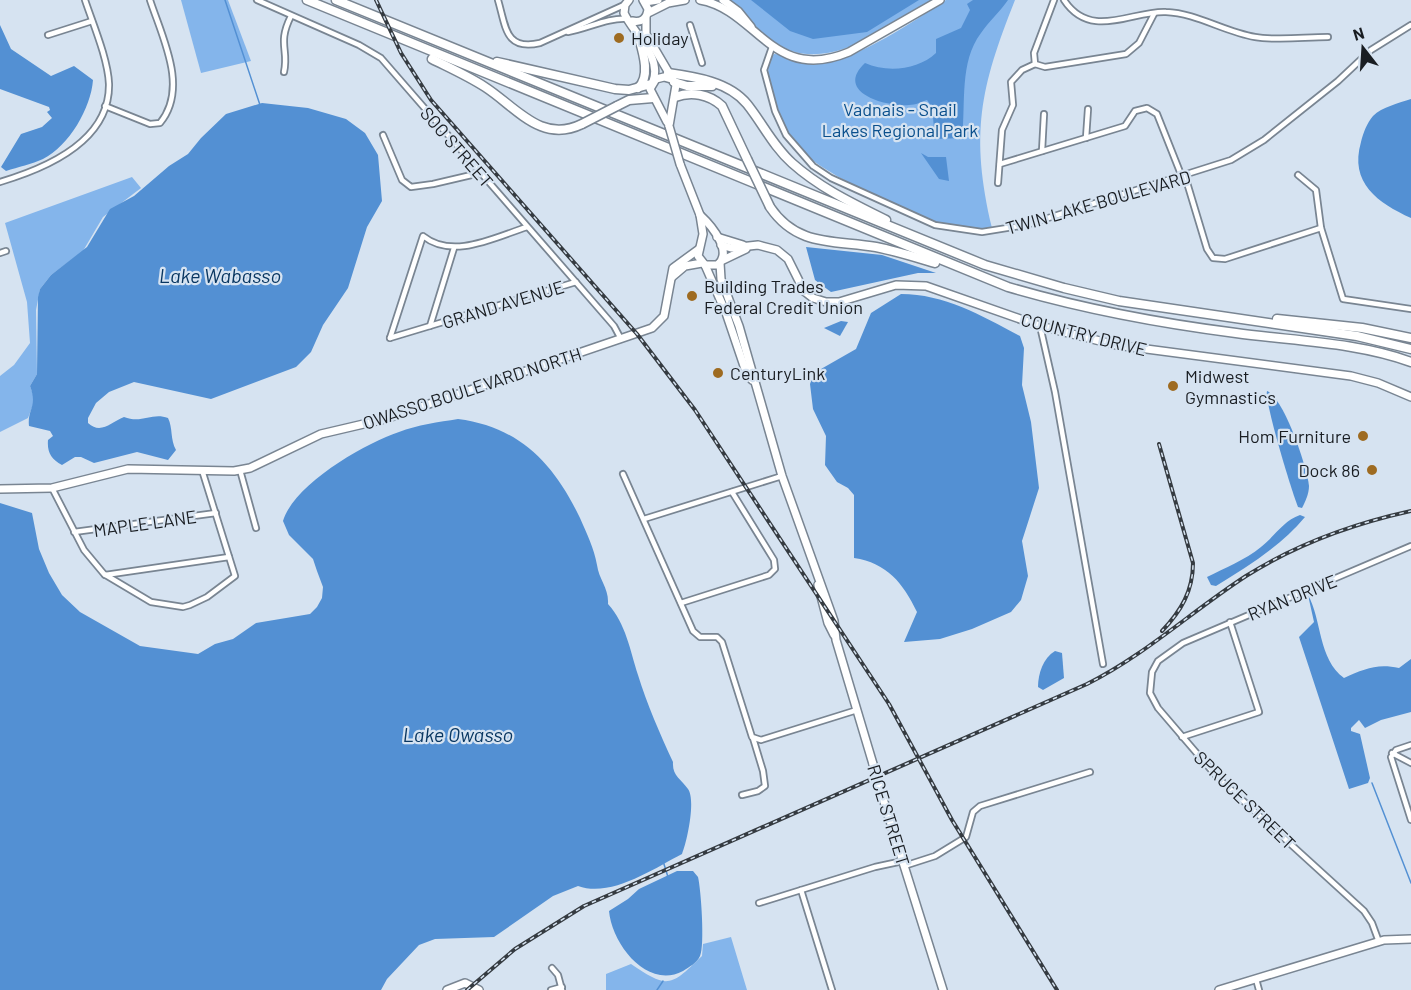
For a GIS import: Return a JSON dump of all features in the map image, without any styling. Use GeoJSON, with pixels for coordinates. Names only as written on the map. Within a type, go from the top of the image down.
{"type":"FeatureCollection","features":[{"type":"Feature","properties":{"kind":"highway"},"geometry":{"type":"LineString","coordinates":[[307,0],[406,43],[1008,287]]}},
{"type":"Feature","properties":{"kind":"highway"},"geometry":{"type":"LineString","coordinates":[[336,0],[985,265],[1091,295],[1357,336],[1411,349]]}},
{"type":"Feature","properties":{"kind":"highway"},"geometry":{"type":"LineString","coordinates":[[638,88],[644,80],[643,54],[639,38]]}},
{"type":"Feature","properties":{"kind":"highway"},"geometry":{"type":"LineString","coordinates":[[406,43],[479,83],[528,122],[557,130],[582,124],[629,100],[654,99]]}},
{"type":"Feature","properties":{"kind":"highway"},"geometry":{"type":"LineString","coordinates":[[475,57],[615,89],[638,88],[652,82]]}},
{"type":"Feature","properties":{"kind":"highway"},"geometry":{"type":"LineString","coordinates":[[671,78],[719,85],[737,95],[747,104],[784,156],[818,185],[945,249]]}},
{"type":"Feature","properties":{"kind":"highway"},"geometry":{"type":"LineString","coordinates":[[673,98],[700,94],[716,100],[722,106],[770,207],[790,229],[807,237],[893,251],[1008,287],[1122,317],[1335,345],[1411,362]]}},
{"type":"Feature","properties":{"kind":"highway"},"geometry":{"type":"LineString","coordinates":[[1246,318],[1362,328],[1411,338]]}},
{"type":"Feature","properties":{"kind":"street"},"geometry":{"type":"LineString","coordinates":[[0,182],[44,168],[65,155],[89,132],[105,106],[108,78],[87,0]]}},
{"type":"Feature","properties":{"kind":"street"},"geometry":{"type":"LineString","coordinates":[[105,106],[150,124],[160,123],[164,117],[174,80],[150,0]]}},
{"type":"Feature","properties":{"kind":"street","name":"SOO STREET"},"geometry":{"type":"LineString","coordinates":[[257,0],[359,45],[381,58],[614,326],[621,339]]}},
{"type":"Feature","properties":{"kind":"street"},"geometry":{"type":"LineString","coordinates":[[498,0],[510,38],[515,43],[532,45],[627,2]]}},
{"type":"Feature","properties":{"kind":"street"},"geometry":{"type":"LineString","coordinates":[[658,0],[644,1],[647,15],[646,34],[677,89],[673,98],[669,126]]}},
{"type":"Feature","properties":{"kind":"street"},"geometry":{"type":"LineString","coordinates":[[562,33],[586,29],[614,20],[639,22],[668,3],[685,0]]}},
{"type":"Feature","properties":{"kind":"street"},"geometry":{"type":"LineString","coordinates":[[703,0],[726,9],[772,47],[808,58],[832,58],[849,52],[940,0]]}},
{"type":"Feature","properties":{"kind":"street"},"geometry":{"type":"LineString","coordinates":[[723,0],[738,10],[756,34]]}},
{"type":"Feature","properties":{"kind":"street"},"geometry":{"type":"LineString","coordinates":[[1035,64],[1034,53],[1054,0]]}},
{"type":"Feature","properties":{"kind":"street"},"geometry":{"type":"LineString","coordinates":[[1064,0],[1078,15],[1094,19],[1115,21],[1169,12],[1254,37],[1328,37]]}},
{"type":"Feature","properties":{"kind":"street"},"geometry":{"type":"LineString","coordinates":[[627,2],[624,13],[654,62],[656,72],[652,82],[654,99],[669,126],[680,164],[700,215],[724,253],[721,262]]}},
{"type":"Feature","properties":{"kind":"street"},"geometry":{"type":"LineString","coordinates":[[998,183],[1002,130],[1013,105],[1011,82],[1022,70],[1035,64],[1045,67],[1126,54],[1139,43],[1154,14]]}},
{"type":"Feature","properties":{"kind":"street"},"geometry":{"type":"LineString","coordinates":[[284,72],[286,64],[282,39],[291,16]]}},
{"type":"Feature","properties":{"kind":"street"},"geometry":{"type":"LineString","coordinates":[[48,35],[92,21]]}},
{"type":"Feature","properties":{"kind":"street"},"geometry":{"type":"LineString","coordinates":[[690,25],[702,63]]}},
{"type":"Feature","properties":{"kind":"street","name":"TWIN LAKE BOULEVARD"},"geometry":{"type":"LineString","coordinates":[[772,47],[765,70],[772,103],[786,135],[805,159],[831,178],[935,225],[966,232],[1006,230],[1218,166],[1249,151],[1338,81],[1371,50],[1411,25]]}},
{"type":"Feature","properties":{"kind":"street"},"geometry":{"type":"LineString","coordinates":[[652,82],[664,77],[671,78]]}},
{"type":"Feature","properties":{"kind":"street"},"geometry":{"type":"LineString","coordinates":[[654,99],[664,103],[673,98]]}},
{"type":"Feature","properties":{"kind":"street"},"geometry":{"type":"LineString","coordinates":[[1086,138],[1088,109]]}},
{"type":"Feature","properties":{"kind":"street"},"geometry":{"type":"LineString","coordinates":[[1000,164],[1125,126],[1138,109],[1151,109],[1157,114],[1168,136],[1207,249],[1217,260],[1321,228]]}},
{"type":"Feature","properties":{"kind":"street"},"geometry":{"type":"LineString","coordinates":[[1042,151],[1044,114]]}},
{"type":"Feature","properties":{"kind":"street"},"geometry":{"type":"LineString","coordinates":[[383,135],[402,180],[411,187],[480,173]]}},
{"type":"Feature","properties":{"kind":"street"},"geometry":{"type":"LineString","coordinates":[[1298,175],[1316,190],[1321,228],[1343,299],[1411,309]]}},
{"type":"Feature","properties":{"kind":"street"},"geometry":{"type":"LineString","coordinates":[[700,215],[700,247],[703,264]]}},
{"type":"Feature","properties":{"kind":"street"},"geometry":{"type":"LineString","coordinates":[[430,326],[454,248],[527,227]]}},
{"type":"Feature","properties":{"kind":"street","name":"GRAND AVENUE"},"geometry":{"type":"LineString","coordinates":[[454,248],[437,245],[423,236],[390,338],[576,282]]}},
{"type":"Feature","properties":{"kind":"street"},"geometry":{"type":"LineString","coordinates":[[700,247],[707,241],[719,242]]}},
{"type":"Feature","properties":{"kind":"street","name":"COUNTRY DRIVE"},"geometry":{"type":"LineString","coordinates":[[719,242],[772,247],[783,253],[792,264],[804,291],[819,301],[839,302],[886,287],[910,284],[946,292],[1040,326],[1143,349],[1351,376],[1378,383],[1411,397]]}},
{"type":"Feature","properties":{"kind":"street"},"geometry":{"type":"LineString","coordinates":[[672,277],[684,266],[703,264],[713,266],[748,246]]}},
{"type":"Feature","properties":{"kind":"street","name":"OWASSO BOULEVARD NORTH"},"geometry":{"type":"LineString","coordinates":[[0,489],[52,488],[128,469],[240,470],[259,466],[325,433],[385,419],[652,328],[659,323],[665,311],[676,264],[700,247]]}},
{"type":"Feature","properties":{"kind":"street"},"geometry":{"type":"LineString","coordinates":[[0,253],[6,251]]}},
{"type":"Feature","properties":{"kind":"street","name":"RICE STREET"},"geometry":{"type":"LineString","coordinates":[[721,262],[721,279],[739,326],[752,370],[752,380],[818,579],[828,623],[836,640],[943,990]]}},
{"type":"Feature","properties":{"kind":"street","name":"RICE STREET"},"geometry":{"type":"LineString","coordinates":[[703,264],[726,314],[746,372],[752,380]]}},
{"type":"Feature","properties":{"kind":"street"},"geometry":{"type":"LineString","coordinates":[[1040,326],[1103,664]]}},
{"type":"Feature","properties":{"kind":"street"},"geometry":{"type":"LineString","coordinates":[[52,488],[84,550],[105,575],[151,602],[183,607],[207,597],[235,576],[202,470]]}},
{"type":"Feature","properties":{"kind":"street"},"geometry":{"type":"LineString","coordinates":[[240,470],[256,528]]}},
{"type":"Feature","properties":{"kind":"street"},"geometry":{"type":"LineString","coordinates":[[623,474],[696,635],[717,637],[722,642],[764,771],[765,786],[758,791],[742,795]]}},
{"type":"Feature","properties":{"kind":"street"},"geometry":{"type":"LineString","coordinates":[[644,519],[782,476]]}},
{"type":"Feature","properties":{"kind":"street"},"geometry":{"type":"LineString","coordinates":[[681,603],[769,575],[775,569],[774,560],[732,492]]}},
{"type":"Feature","properties":{"kind":"street","name":"MAPLE LANE"},"geometry":{"type":"LineString","coordinates":[[74,532],[216,513]]}},
{"type":"Feature","properties":{"kind":"street","name":"RYAN DRIVE"},"geometry":{"type":"LineString","coordinates":[[1174,649],[1230,622],[1310,591],[1411,546]]}},
{"type":"Feature","properties":{"kind":"street"},"geometry":{"type":"LineString","coordinates":[[105,575],[229,557]]}},
{"type":"Feature","properties":{"kind":"street"},"geometry":{"type":"LineString","coordinates":[[1182,736],[1259,712],[1230,622]]}},
{"type":"Feature","properties":{"kind":"street","name":"SPRUCE STREET"},"geometry":{"type":"LineString","coordinates":[[1174,649],[1155,666],[1149,685],[1158,708],[1218,778],[1364,911],[1372,922],[1379,942]]}},
{"type":"Feature","properties":{"kind":"street"},"geometry":{"type":"LineString","coordinates":[[754,738],[761,740],[857,710]]}},
{"type":"Feature","properties":{"kind":"street"},"geometry":{"type":"LineString","coordinates":[[1392,753],[1411,745]]}},
{"type":"Feature","properties":{"kind":"street"},"geometry":{"type":"LineString","coordinates":[[1392,753],[1411,763]]}},
{"type":"Feature","properties":{"kind":"street"},"geometry":{"type":"LineString","coordinates":[[1392,753],[1391,759],[1411,820]]}},
{"type":"Feature","properties":{"kind":"street"},"geometry":{"type":"LineString","coordinates":[[759,903],[875,867],[904,864],[935,856],[966,837],[973,812],[980,806],[1090,772]]}},
{"type":"Feature","properties":{"kind":"street"},"geometry":{"type":"LineString","coordinates":[[801,890],[832,990]]}},
{"type":"Feature","properties":{"kind":"street"},"geometry":{"type":"LineString","coordinates":[[1219,990],[1379,942],[1411,939]]}},
{"type":"Feature","properties":{"kind":"street"},"geometry":{"type":"LineString","coordinates":[[551,990],[562,988],[558,975],[552,968]]}},
{"type":"Feature","properties":{"kind":"street"},"geometry":{"type":"LineString","coordinates":[[1256,979],[1259,990]]}},
{"type":"Feature","properties":{"kind":"street"},"geometry":{"type":"LineString","coordinates":[[447,990],[460,983],[473,985],[479,990]]}},
{"type":"Feature","properties":{"kind":"green space"},"geometry":{"type":"Polygon","coordinates":[[[181,0],[228,0],[251,61],[201,73],[181,0]]]}},
{"type":"Feature","properties":{"kind":"green space","name":"Vadnais - Snail Lakes Regional Park"},"geometry":{"type":"Polygon","coordinates":[[[728,0],[933,0],[876,35],[855,45],[834,52],[812,54],[791,51],[770,41],[753,27],[728,0]]]}},
{"type":"Feature","properties":{"kind":"green space","name":"Vadnais - Snail Lakes Regional Park"},"geometry":{"type":"Polygon","coordinates":[[[946,0],[1015,0],[994,60],[982,112],[981,165],[992,228],[942,224],[891,203],[830,172],[804,153],[789,134],[769,80],[768,69],[774,54],[811,62],[838,60],[887,37],[946,0]]]}},
{"type":"Feature","properties":{"kind":"green space"},"geometry":{"type":"Polygon","coordinates":[[[132,177],[141,188],[103,217],[83,251],[51,275],[40,289],[36,310],[37,374],[30,386],[35,400],[28,418],[0,432],[0,376],[14,365],[30,343],[27,302],[5,223],[132,177]]]}},
{"type":"Feature","properties":{"kind":"green space"},"geometry":{"type":"Polygon","coordinates":[[[731,937],[747,990],[606,990],[606,974],[631,964],[661,981],[675,979],[702,956],[703,944],[731,937]]]}},
{"type":"Feature","properties":{"kind":"water","name":"Vadnais - Snail Lakes Regional Park"},"geometry":{"type":"Polygon","coordinates":[[[751,0],[919,0],[867,32],[813,39],[790,31],[751,0]]]}},
{"type":"Feature","properties":{"kind":"water"},"geometry":{"type":"Polygon","coordinates":[[[973,0],[1008,0],[981,33],[969,57],[966,70],[962,138],[935,139],[932,107],[927,100],[912,105],[899,105],[876,100],[859,90],[855,82],[857,73],[865,63],[892,69],[911,66],[929,59],[936,53],[936,39],[961,28],[970,10],[967,4],[973,0]]]}},
{"type":"Feature","properties":{"kind":"water"},"geometry":{"type":"Polygon","coordinates":[[[0,25],[11,49],[51,76],[74,66],[93,80],[83,114],[62,145],[43,159],[6,171],[1,167],[21,134],[42,127],[52,118],[47,112],[50,110],[49,107],[0,89],[0,25]]]}},
{"type":"Feature","properties":{"kind":"water"},"geometry":{"type":"Polygon","coordinates":[[[1411,99],[1411,218],[1388,206],[1369,190],[1359,169],[1358,156],[1364,132],[1373,116],[1386,108],[1411,99]]]}},
{"type":"Feature","properties":{"kind":"water","name":"Lake Wabasso"},"geometry":{"type":"Polygon","coordinates":[[[262,103],[308,108],[346,119],[365,133],[378,155],[382,201],[367,227],[348,288],[323,325],[311,352],[296,367],[211,399],[134,382],[109,392],[96,403],[88,418],[88,423],[97,428],[102,428],[124,417],[130,419],[157,416],[168,418],[176,450],[168,460],[137,452],[94,463],[81,457],[75,457],[62,465],[52,458],[49,452],[48,440],[53,436],[50,431],[29,426],[33,403],[30,386],[37,374],[40,289],[51,275],[87,247],[110,209],[134,196],[169,166],[188,154],[226,114],[262,103]]]}},
{"type":"Feature","properties":{"kind":"water"},"geometry":{"type":"Polygon","coordinates":[[[921,153],[928,157],[946,157],[949,181],[939,179],[921,153]]]}},
{"type":"Feature","properties":{"kind":"water"},"geometry":{"type":"Polygon","coordinates":[[[806,247],[882,255],[936,273],[918,273],[831,292],[815,280],[806,247]]]}},
{"type":"Feature","properties":{"kind":"water"},"geometry":{"type":"Polygon","coordinates":[[[901,294],[948,302],[1020,336],[1024,348],[1022,385],[1031,422],[1039,488],[1022,541],[1028,576],[1021,600],[1011,612],[972,629],[940,639],[904,642],[917,612],[900,583],[893,576],[876,564],[854,558],[854,495],[848,488],[837,482],[825,465],[826,436],[813,409],[810,384],[814,373],[856,349],[871,313],[901,294]]]}},
{"type":"Feature","properties":{"kind":"water"},"geometry":{"type":"Polygon","coordinates":[[[841,321],[848,322],[840,336],[824,328],[841,321]]]}},
{"type":"Feature","properties":{"kind":"water"},"geometry":{"type":"Polygon","coordinates":[[[1267,391],[1274,396],[1287,419],[1304,464],[1309,486],[1302,508],[1298,507],[1285,466],[1267,391]]]}},
{"type":"Feature","properties":{"kind":"water","name":"Lake Owasso"},"geometry":{"type":"Polygon","coordinates":[[[458,419],[500,430],[532,451],[559,481],[580,518],[594,553],[607,593],[608,604],[623,629],[645,697],[673,762],[674,771],[690,794],[690,821],[682,854],[645,874],[618,885],[591,889],[578,886],[553,896],[494,937],[435,939],[419,945],[387,979],[381,990],[0,990],[0,503],[32,513],[39,549],[49,573],[62,595],[80,612],[140,646],[198,654],[215,644],[233,639],[256,623],[310,614],[317,607],[322,598],[323,587],[313,559],[289,535],[283,521],[290,507],[315,480],[350,456],[384,438],[413,427],[458,419]]]}},
{"type":"Feature","properties":{"kind":"water"},"geometry":{"type":"Polygon","coordinates":[[[1300,515],[1305,517],[1274,547],[1216,586],[1211,585],[1207,577],[1255,552],[1284,525],[1300,515]]]}},
{"type":"Feature","properties":{"kind":"water"},"geometry":{"type":"Polygon","coordinates":[[[1308,595],[1329,661],[1344,678],[1371,668],[1384,666],[1399,668],[1411,659],[1411,712],[1381,720],[1365,728],[1359,720],[1351,728],[1351,731],[1360,734],[1370,778],[1368,783],[1349,789],[1299,637],[1314,622],[1308,595]]]}},
{"type":"Feature","properties":{"kind":"water"},"geometry":{"type":"Polygon","coordinates":[[[1055,651],[1062,653],[1064,678],[1043,690],[1038,687],[1040,672],[1044,662],[1055,651]]]}},
{"type":"Feature","properties":{"kind":"water"},"geometry":{"type":"Polygon","coordinates":[[[677,871],[693,871],[698,877],[702,917],[700,956],[693,965],[683,971],[670,975],[657,974],[645,969],[624,949],[617,937],[609,911],[639,889],[677,871]]]}},
{"type":"Feature","properties":{"kind":"waterway"},"geometry":{"type":"LineString","coordinates":[[225,0],[260,105]]}},
{"type":"Feature","properties":{"kind":"waterway"},"geometry":{"type":"LineString","coordinates":[[1372,783],[1411,883]]}},
{"type":"Feature","properties":{"kind":"waterway"},"geometry":{"type":"LineString","coordinates":[[663,861],[668,877]]}},
{"type":"Feature","properties":{"kind":"waterway"},"geometry":{"type":"LineString","coordinates":[[657,990],[663,981]]}},
{"type":"Feature","properties":{"kind":"railway"},"geometry":{"type":"LineString","coordinates":[[376,0],[401,53],[431,100],[637,334],[695,410],[889,704],[952,820],[1057,990]]}},
{"type":"Feature","properties":{"kind":"railway"},"geometry":{"type":"LineString","coordinates":[[1159,444],[1193,563],[1191,583],[1185,600],[1162,631]]}},
{"type":"Feature","properties":{"kind":"railway"},"geometry":{"type":"LineString","coordinates":[[467,990],[515,949],[584,906],[1087,684],[1129,660],[1246,576],[1285,554],[1346,529],[1411,511]]}},
{"type":"Feature","properties":{"kind":"place","name":"Holiday"},"geometry":{"type":"Point","coordinates":[619,38]}},
{"type":"Feature","properties":{"kind":"place","name":"Building Trades Federal Credit Union"},"geometry":{"type":"Point","coordinates":[692,296]}},
{"type":"Feature","properties":{"kind":"place","name":"CenturyLink"},"geometry":{"type":"Point","coordinates":[718,373]}},
{"type":"Feature","properties":{"kind":"place","name":"Midwest Gymnastics"},"geometry":{"type":"Point","coordinates":[1173,386]}},
{"type":"Feature","properties":{"kind":"place","name":"Hom Furniture"},"geometry":{"type":"Point","coordinates":[1363,436]}},
{"type":"Feature","properties":{"kind":"place","name":"Dock 86"},"geometry":{"type":"Point","coordinates":[1372,470]}}]}
